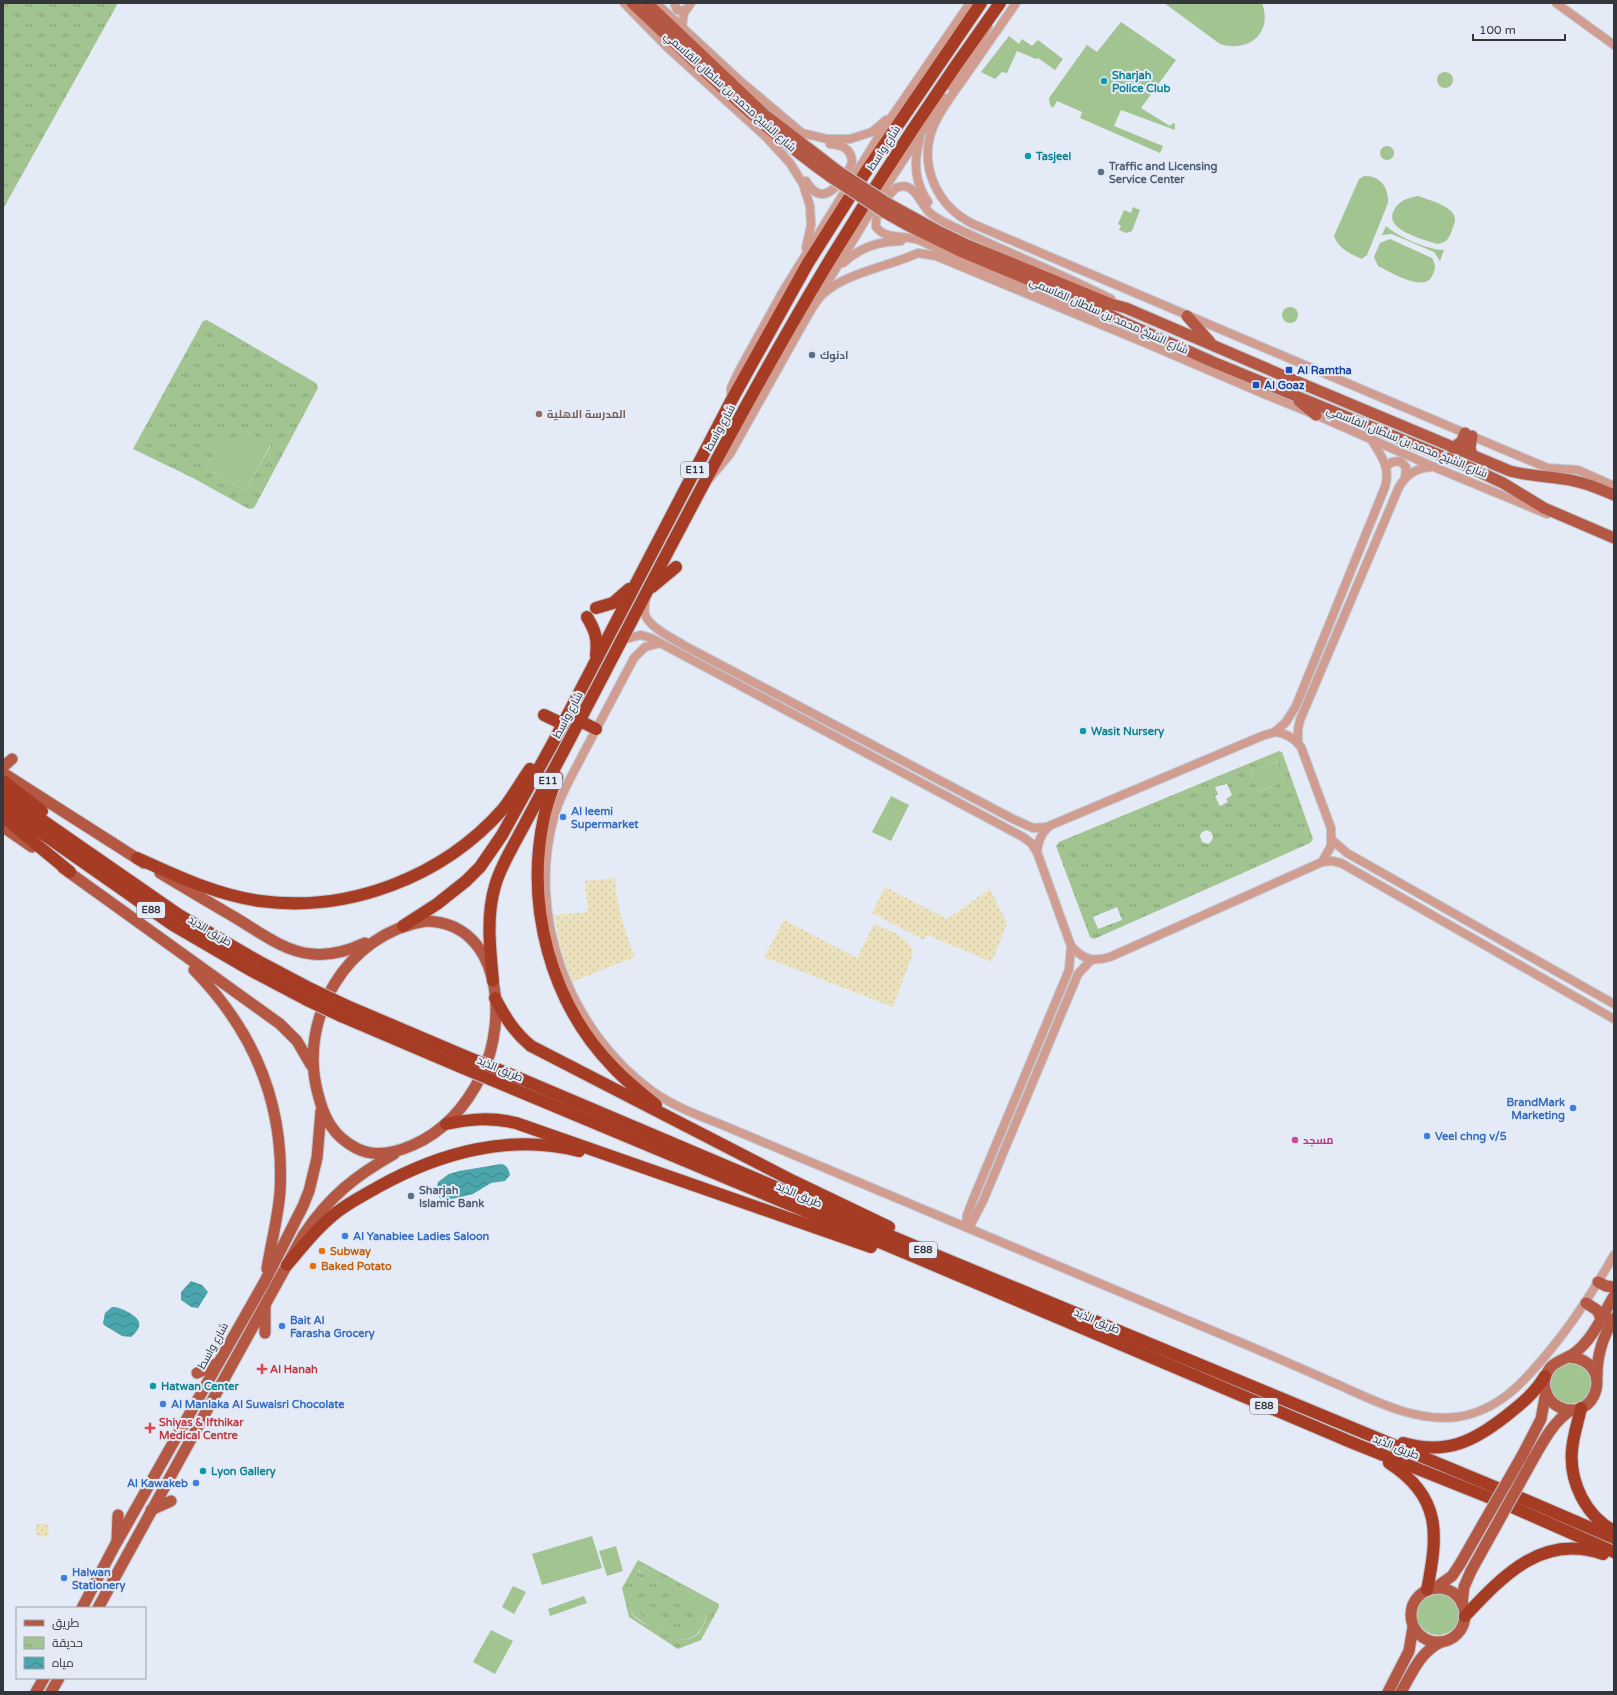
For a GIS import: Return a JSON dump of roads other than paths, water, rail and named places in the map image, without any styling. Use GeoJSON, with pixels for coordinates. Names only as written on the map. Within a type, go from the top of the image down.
{"type":"FeatureCollection","features":[{"type":"Feature","properties":{"kind":"highway","name":"شارع واسط"},"geometry":{"type":"LineString","coordinates":[[403,926],[452,893],[480,867],[502,835],[554,741],[730,403],[808,263],[865,173],[981,3]]}},
{"type":"Feature","properties":{"kind":"highway","name":"شارع واسط"},"geometry":{"type":"LineString","coordinates":[[492,980],[489,930],[491,908],[495,886],[506,860],[705,482],[824,269],[898,151],[1000,3]]}},
{"type":"Feature","properties":{"kind":"highway"},"geometry":{"type":"LineString","coordinates":[[647,592],[676,567]]}},
{"type":"Feature","properties":{"kind":"highway"},"geometry":{"type":"LineString","coordinates":[[595,661],[597,638],[591,612],[618,600],[637,580]]}},
{"type":"Feature","properties":{"kind":"highway"},"geometry":{"type":"LineString","coordinates":[[544,715],[562,724]]}},
{"type":"Feature","properties":{"kind":"highway"},"geometry":{"type":"LineString","coordinates":[[580,721],[596,729]]}},
{"type":"Feature","properties":{"kind":"highway"},"geometry":{"type":"LineString","coordinates":[[137,858],[206,888],[259,901],[299,903],[318,902],[386,888],[426,870],[462,846],[502,810],[540,754],[554,741]]}},
{"type":"Feature","properties":{"kind":"highway"},"geometry":{"type":"LineString","coordinates":[[560,759],[559,770],[544,817],[539,852],[538,873],[540,916],[550,958],[565,998],[575,1017],[599,1052],[627,1081],[681,1124]]}},
{"type":"Feature","properties":{"kind":"highway"},"geometry":{"type":"LineString","coordinates":[[3,781],[80,840],[96,858]]}},
{"type":"Feature","properties":{"kind":"highway","name":"طريق الذيد"},"geometry":{"type":"LineString","coordinates":[[3,793],[154,898],[205,931],[258,961],[309,995]]}},
{"type":"Feature","properties":{"kind":"highway","name":"طريق الذيد"},"geometry":{"type":"LineString","coordinates":[[3,806],[167,921],[232,960],[344,1011],[1514,1495],[1614,1538]]}},
{"type":"Feature","properties":{"kind":"highway"},"geometry":{"type":"LineString","coordinates":[[3,817],[70,872]]}},
{"type":"Feature","properties":{"kind":"highway"},"geometry":{"type":"LineString","coordinates":[[495,998],[510,1026],[531,1046],[793,1181],[910,1237],[938,1256]]}},
{"type":"Feature","properties":{"kind":"highway","name":"طريق الذيد"},"geometry":{"type":"LineString","coordinates":[[506,1079],[915,1257],[1353,1443],[1503,1503],[1614,1552]]}},
{"type":"Feature","properties":{"kind":"highway"},"geometry":{"type":"LineString","coordinates":[[446,1124],[473,1119],[502,1120],[628,1161],[888,1253],[915,1257]]}},
{"type":"Feature","properties":{"kind":"highway"},"geometry":{"type":"LineString","coordinates":[[287,1265],[323,1225],[351,1202],[397,1176],[445,1156],[490,1147],[523,1145],[549,1146],[575,1150],[614,1160],[628,1161]]}},
{"type":"Feature","properties":{"kind":"highway"},"geometry":{"type":"LineString","coordinates":[[1339,1423],[1365,1428],[1416,1446],[1431,1448],[1453,1445],[1475,1438],[1488,1430],[1530,1397],[1545,1376]]}},
{"type":"Feature","properties":{"kind":"highway"},"geometry":{"type":"LineString","coordinates":[[1576,1409],[1572,1450],[1572,1466],[1575,1480],[1580,1495],[1588,1508],[1598,1520],[1614,1531]]}},
{"type":"Feature","properties":{"kind":"highway"},"geometry":{"type":"LineString","coordinates":[[1353,1443],[1401,1471],[1411,1480],[1428,1504],[1432,1518],[1435,1546],[1431,1589]]}},
{"type":"Feature","properties":{"kind":"highway"},"geometry":{"type":"LineString","coordinates":[[1465,1616],[1519,1566],[1544,1552],[1573,1548],[1588,1550],[1614,1559]]}},
{"type":"Feature","properties":{"kind":"main road","name":"شارع الشيخ محمد بن سلطان القاسمي"},"geometry":{"type":"LineString","coordinates":[[632,3],[758,120],[802,156],[836,175],[886,208],[907,225],[962,252],[1092,306],[1121,321],[1291,394],[1469,466],[1503,483],[1544,508],[1614,538]]}},
{"type":"Feature","properties":{"kind":"main road","name":"شارع الشيخ محمد بن سلطان القاسمي"},"geometry":{"type":"LineString","coordinates":[[647,3],[764,114],[836,175]]}},
{"type":"Feature","properties":{"kind":"main road","name":"شارع الشيخ محمد بن سلطان القاسمي"},"geometry":{"type":"LineString","coordinates":[[886,208],[965,244],[1111,304],[1126,308],[1453,448],[1517,473],[1573,480],[1614,495]]}},
{"type":"Feature","properties":{"kind":"main road"},"geometry":{"type":"LineString","coordinates":[[1188,316],[1206,338],[1219,349]]}},
{"type":"Feature","properties":{"kind":"main road"},"geometry":{"type":"LineString","coordinates":[[1291,394],[1316,414]]}},
{"type":"Feature","properties":{"kind":"main road"},"geometry":{"type":"LineString","coordinates":[[1453,448],[1468,435]]}},
{"type":"Feature","properties":{"kind":"main road"},"geometry":{"type":"LineString","coordinates":[[1468,435],[1472,455]]}},
{"type":"Feature","properties":{"kind":"main road"},"geometry":{"type":"LineString","coordinates":[[3,767],[12,759]]}},
{"type":"Feature","properties":{"kind":"main road"},"geometry":{"type":"LineString","coordinates":[[3,773],[137,858],[276,942],[299,951],[312,954],[338,953],[351,950],[403,926],[426,921],[437,921],[459,928],[478,946],[484,956],[492,980],[495,998],[495,1033],[483,1072],[473,1091],[460,1109],[446,1124],[428,1137],[356,1177],[332,1198],[313,1221],[265,1304],[99,1607]]}},
{"type":"Feature","properties":{"kind":"main road"},"geometry":{"type":"LineString","coordinates":[[3,827],[70,872],[280,1024],[297,1041],[313,1069]]}},
{"type":"Feature","properties":{"kind":"main road"},"geometry":{"type":"LineString","coordinates":[[384,935],[363,949],[351,961],[331,988],[323,1003],[315,1030],[312,1052],[313,1069],[321,1106],[330,1126],[346,1142],[359,1150],[373,1153],[388,1153],[403,1150]]}},
{"type":"Feature","properties":{"kind":"main road"},"geometry":{"type":"LineString","coordinates":[[173,948],[209,985],[234,1016],[257,1059],[271,1100],[278,1135],[280,1177],[278,1208],[265,1280]]}},
{"type":"Feature","properties":{"kind":"main road","name":"شارع واسط"},"geometry":{"type":"LineString","coordinates":[[83,1607],[117,1542],[265,1280],[300,1212],[309,1191],[317,1158],[321,1106]]}},
{"type":"Feature","properties":{"kind":"main road"},"geometry":{"type":"LineString","coordinates":[[1598,1282],[1606,1286],[1614,1287]]}},
{"type":"Feature","properties":{"kind":"main road"},"geometry":{"type":"LineString","coordinates":[[1576,1409],[1563,1409],[1550,1399],[1544,1384],[1545,1376],[1554,1363],[1569,1357],[1587,1342],[1614,1296]]}},
{"type":"Feature","properties":{"kind":"main road"},"geometry":{"type":"LineString","coordinates":[[1586,1303],[1597,1310],[1601,1318]]}},
{"type":"Feature","properties":{"kind":"main road"},"geometry":{"type":"LineString","coordinates":[[265,1304],[265,1333]]}},
{"type":"Feature","properties":{"kind":"main road"},"geometry":{"type":"LineString","coordinates":[[1401,1692],[1423,1655],[1432,1646],[1451,1638],[1458,1633],[1463,1625],[1465,1616],[1462,1604],[1464,1587],[1470,1571],[1552,1427],[1576,1409],[1588,1404],[1597,1391],[1596,1376],[1598,1355],[1601,1345],[1614,1318]]}},
{"type":"Feature","properties":{"kind":"main road"},"geometry":{"type":"LineString","coordinates":[[1569,1357],[1576,1358],[1589,1364],[1596,1376]]}},
{"type":"Feature","properties":{"kind":"main road"},"geometry":{"type":"LineString","coordinates":[[196,1373],[218,1363]]}},
{"type":"Feature","properties":{"kind":"main road"},"geometry":{"type":"LineString","coordinates":[[1388,1692],[1409,1651],[1413,1627],[1410,1614],[1412,1605],[1420,1594],[1447,1581],[1460,1564],[1523,1454],[1541,1419],[1546,1392]]}},
{"type":"Feature","properties":{"kind":"main road"},"geometry":{"type":"LineString","coordinates":[[151,1510],[171,1501]]}},
{"type":"Feature","properties":{"kind":"main road"},"geometry":{"type":"LineString","coordinates":[[117,1542],[118,1515]]}},
{"type":"Feature","properties":{"kind":"main road"},"geometry":{"type":"LineString","coordinates":[[1431,1589],[1448,1590],[1454,1594],[1462,1604]]}},
{"type":"Feature","properties":{"kind":"main road"},"geometry":{"type":"LineString","coordinates":[[1413,1627],[1424,1639],[1432,1642],[1440,1642]]}},
{"type":"Feature","properties":{"kind":"main road"},"geometry":{"type":"LineString","coordinates":[[36,1692],[43,1679]]}},
{"type":"Feature","properties":{"kind":"main road"},"geometry":{"type":"LineString","coordinates":[[51,1692],[58,1679]]}},
{"type":"Feature","properties":{"kind":"street"},"geometry":{"type":"LineString","coordinates":[[624,3],[667,47],[765,136],[788,154],[812,190],[820,194],[831,192],[849,170],[852,161],[850,154],[843,146],[818,141],[802,133],[754,94],[657,4]]}},
{"type":"Feature","properties":{"kind":"street"},"geometry":{"type":"LineString","coordinates":[[657,4],[675,3],[677,10],[681,11],[689,6]]}},
{"type":"Feature","properties":{"kind":"street"},"geometry":{"type":"LineString","coordinates":[[730,403],[731,388],[735,379],[782,293],[899,105],[970,3]]}},
{"type":"Feature","properties":{"kind":"street"},"geometry":{"type":"LineString","coordinates":[[705,482],[716,473],[730,454],[831,276],[923,128],[1016,3]]}},
{"type":"Feature","properties":{"kind":"street"},"geometry":{"type":"LineString","coordinates":[[1556,3],[1614,45]]}},
{"type":"Feature","properties":{"kind":"street"},"geometry":{"type":"LineString","coordinates":[[682,26],[683,17],[689,6]]}},
{"type":"Feature","properties":{"kind":"street"},"geometry":{"type":"LineString","coordinates":[[990,16],[987,29],[982,40],[951,92],[930,135],[928,153],[929,170],[939,195],[951,209],[965,220],[1548,468],[1578,470],[1614,486]]}},
{"type":"Feature","properties":{"kind":"street"},"geometry":{"type":"LineString","coordinates":[[802,133],[833,140],[856,138],[877,129],[899,105]]}},
{"type":"Feature","properties":{"kind":"street"},"geometry":{"type":"LineString","coordinates":[[923,128],[915,158],[916,172],[925,198],[943,222]]}},
{"type":"Feature","properties":{"kind":"street"},"geometry":{"type":"LineString","coordinates":[[765,136],[790,163],[806,191],[810,206],[811,225],[803,259]]}},
{"type":"Feature","properties":{"kind":"street"},"geometry":{"type":"LineString","coordinates":[[1121,321],[1106,318],[1015,282],[913,238],[884,234],[876,227],[876,217],[891,193],[899,187],[905,186],[914,190],[928,212],[943,222],[1077,282],[1126,308]]}},
{"type":"Feature","properties":{"kind":"street"},"geometry":{"type":"LineString","coordinates":[[974,236],[990,231]]}},
{"type":"Feature","properties":{"kind":"street"},"geometry":{"type":"LineString","coordinates":[[831,276],[852,255],[870,246],[888,241],[907,241],[934,248]]}},
{"type":"Feature","properties":{"kind":"street"},"geometry":{"type":"LineString","coordinates":[[817,301],[828,290],[841,282],[918,253],[936,256],[1264,394],[1316,414],[1434,467],[1614,543]]}},
{"type":"Feature","properties":{"kind":"street"},"geometry":{"type":"LineString","coordinates":[[1015,282],[1024,292]]}},
{"type":"Feature","properties":{"kind":"street"},"geometry":{"type":"LineString","coordinates":[[771,301],[782,293]]}},
{"type":"Feature","properties":{"kind":"street"},"geometry":{"type":"LineString","coordinates":[[647,592],[645,609],[648,620],[653,626],[678,641],[1013,820],[1033,828],[1049,826],[1243,744],[1275,732],[1286,722],[1296,706],[1385,488],[1387,479],[1386,467],[1371,438]]}},
{"type":"Feature","properties":{"kind":"street"},"geometry":{"type":"LineString","coordinates":[[1298,743],[1299,724],[1304,711],[1396,492],[1405,478],[1406,466],[1400,461],[1392,462],[1386,467]]}},
{"type":"Feature","properties":{"kind":"street"},"geometry":{"type":"LineString","coordinates":[[1405,478],[1421,468],[1434,467]]}},
{"type":"Feature","properties":{"kind":"street"},"geometry":{"type":"LineString","coordinates":[[622,640],[641,635],[662,644],[1023,837],[1037,852],[1071,946],[1078,954],[1091,960],[1098,961],[1110,957],[1327,861],[1336,862],[1357,872],[1614,1018]]}},
{"type":"Feature","properties":{"kind":"street"},"geometry":{"type":"LineString","coordinates":[[678,641],[667,639],[662,644],[645,647],[634,658],[561,797],[549,841],[546,875],[546,893],[551,927],[561,966],[575,1000],[597,1036],[628,1071],[652,1091],[670,1102],[1384,1404],[1412,1414],[1426,1417],[1451,1417],[1469,1414],[1489,1407],[1514,1391],[1533,1371],[1566,1331],[1586,1303],[1614,1255]]}},
{"type":"Feature","properties":{"kind":"street"},"geometry":{"type":"LineString","coordinates":[[1296,706],[1304,711]]}},
{"type":"Feature","properties":{"kind":"street"},"geometry":{"type":"LineString","coordinates":[[1275,732],[1287,735],[1298,743],[1303,752],[1331,828],[1332,840],[1329,852],[1322,862]]}},
{"type":"Feature","properties":{"kind":"street"},"geometry":{"type":"LineString","coordinates":[[987,818],[1011,824],[1013,820]]}},
{"type":"Feature","properties":{"kind":"street"},"geometry":{"type":"LineString","coordinates":[[1037,852],[1040,837],[1049,826]]}},
{"type":"Feature","properties":{"kind":"street"},"geometry":{"type":"LineString","coordinates":[[1332,840],[1343,851],[1614,1004]]}},
{"type":"Feature","properties":{"kind":"street"},"geometry":{"type":"LineString","coordinates":[[1357,872],[1360,866],[1365,863]]}},
{"type":"Feature","properties":{"kind":"street"},"geometry":{"type":"LineString","coordinates":[[967,1228],[967,1216],[974,1197],[1070,964],[1071,946]]}},
{"type":"Feature","properties":{"kind":"street"},"geometry":{"type":"LineString","coordinates":[[967,1228],[983,1201],[1078,974],[1091,960]]}},
{"type":"Feature","properties":{"kind":"street"},"geometry":{"type":"LineString","coordinates":[[1062,985],[1069,985],[1072,989]]}},
{"type":"Feature","properties":{"kind":"street"},"geometry":{"type":"LineString","coordinates":[[951,1221],[957,1219],[963,1214],[974,1197]]}},
{"type":"Feature","properties":{"kind":"street"},"geometry":{"type":"LineString","coordinates":[[974,1197],[983,1201]]}},
{"type":"Feature","properties":{"kind":"street"},"geometry":{"type":"LineString","coordinates":[[983,1201],[979,1223],[984,1235]]}},
{"type":"Feature","properties":{"kind":"water"},"geometry":{"type":"Polygon","coordinates":[[[501,1164],[506,1167],[510,1173],[505,1181],[491,1183],[473,1194],[444,1201],[441,1200],[437,1189],[438,1182],[449,1174],[501,1164]]]}},
{"type":"Feature","properties":{"kind":"water"},"geometry":{"type":"Polygon","coordinates":[[[191,1281],[202,1285],[208,1292],[198,1308],[191,1307],[181,1300],[181,1292],[191,1281]]]}},
{"type":"Feature","properties":{"kind":"water"},"geometry":{"type":"Polygon","coordinates":[[[112,1307],[124,1310],[136,1317],[138,1320],[138,1329],[131,1337],[122,1336],[104,1325],[105,1313],[112,1307]]]}},
{"type":"Feature","properties":{"kind":"place","name":"Sharjah Police Club"},"geometry":{"type":"Point","coordinates":[1104,81]}},
{"type":"Feature","properties":{"kind":"place","name":"Tasjeel"},"geometry":{"type":"Point","coordinates":[1028,156]}},
{"type":"Feature","properties":{"kind":"place","name":"Traffic and Licensing Service Center"},"geometry":{"type":"Point","coordinates":[1101,172]}},
{"type":"Feature","properties":{"kind":"place","name":"ادنوك"},"geometry":{"type":"Point","coordinates":[812,355]}},
{"type":"Feature","properties":{"kind":"place","name":"Al Ramtha"},"geometry":{"type":"Point","coordinates":[1289,370]}},
{"type":"Feature","properties":{"kind":"place","name":"Al Goaz"},"geometry":{"type":"Point","coordinates":[1256,385]}},
{"type":"Feature","properties":{"kind":"place","name":"المدرسة الاهلية"},"geometry":{"type":"Point","coordinates":[539,414]}},
{"type":"Feature","properties":{"kind":"place","name":"Wasit Nursery"},"geometry":{"type":"Point","coordinates":[1083,731]}},
{"type":"Feature","properties":{"kind":"place","name":"Al Ieemi Supermarket"},"geometry":{"type":"Point","coordinates":[563,817]}},
{"type":"Feature","properties":{"kind":"place","name":"BrandMark Marketing"},"geometry":{"type":"Point","coordinates":[1573,1108]}},
{"type":"Feature","properties":{"kind":"place","name":"Veel chng v/5"},"geometry":{"type":"Point","coordinates":[1427,1136]}},
{"type":"Feature","properties":{"kind":"place","name":"مسجد"},"geometry":{"type":"Point","coordinates":[1295,1140]}},
{"type":"Feature","properties":{"kind":"place","name":"Sharjah Islamic Bank"},"geometry":{"type":"Point","coordinates":[411,1196]}},
{"type":"Feature","properties":{"kind":"place","name":"Al Yanabiee Ladies Saloon"},"geometry":{"type":"Point","coordinates":[345,1236]}},
{"type":"Feature","properties":{"kind":"place","name":"Subway"},"geometry":{"type":"Point","coordinates":[322,1251]}},
{"type":"Feature","properties":{"kind":"place","name":"Baked Potato"},"geometry":{"type":"Point","coordinates":[313,1266]}},
{"type":"Feature","properties":{"kind":"place","name":"Bait Al Farasha Grocery"},"geometry":{"type":"Point","coordinates":[282,1326]}},
{"type":"Feature","properties":{"kind":"place","name":"Al Hanah"},"geometry":{"type":"Point","coordinates":[262,1369]}},
{"type":"Feature","properties":{"kind":"place","name":"Hatwan Center"},"geometry":{"type":"Point","coordinates":[153,1386]}},
{"type":"Feature","properties":{"kind":"place","name":"Al Manlaka Al Suwaisri Chocolate"},"geometry":{"type":"Point","coordinates":[163,1404]}},
{"type":"Feature","properties":{"kind":"place","name":"Shiyas & Ifthikar Medical Centre"},"geometry":{"type":"Point","coordinates":[150,1428]}},
{"type":"Feature","properties":{"kind":"place","name":"Lyon Gallery"},"geometry":{"type":"Point","coordinates":[203,1471]}},
{"type":"Feature","properties":{"kind":"place","name":"Al Kawakeb"},"geometry":{"type":"Point","coordinates":[196,1483]}},
{"type":"Feature","properties":{"kind":"place","name":"Halwan Stationery"},"geometry":{"type":"Point","coordinates":[64,1578]}}]}
